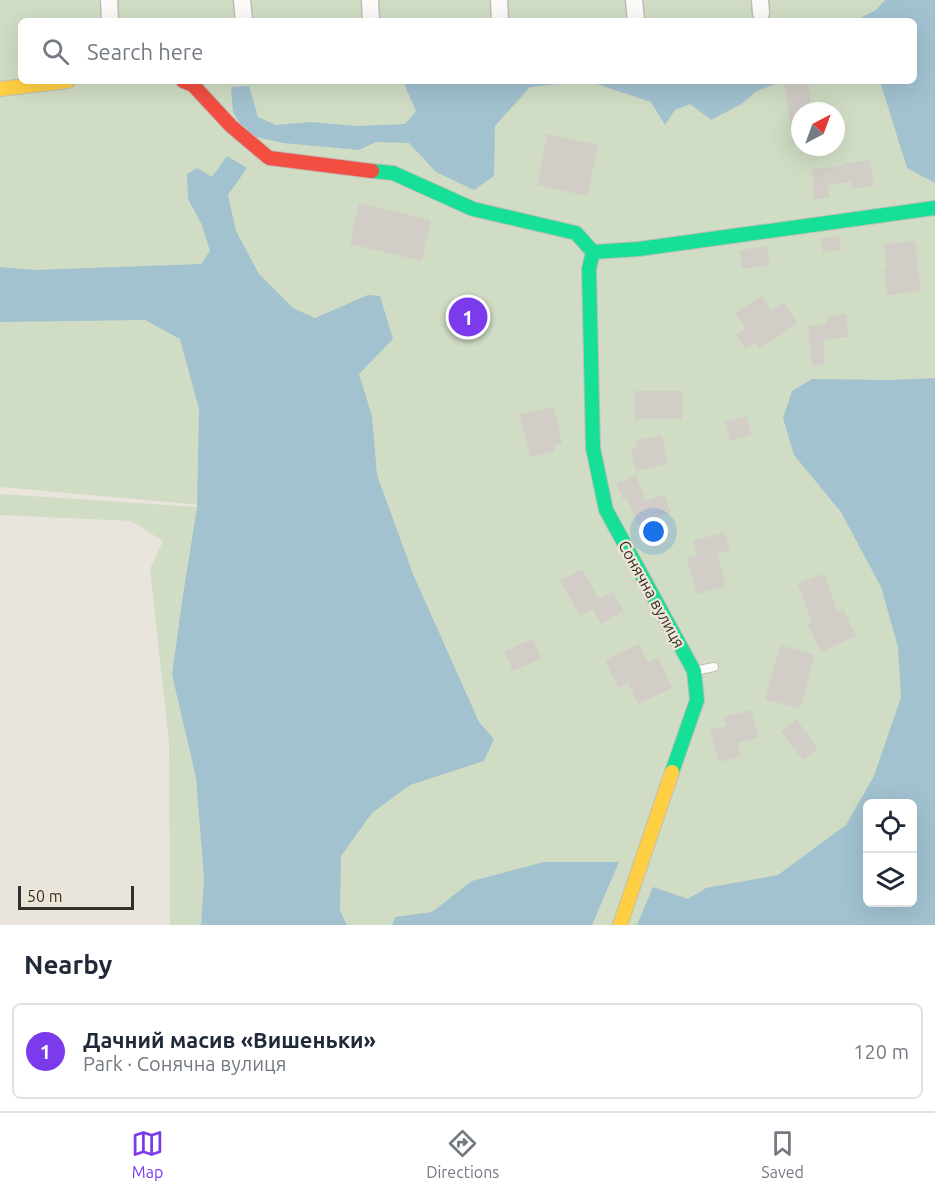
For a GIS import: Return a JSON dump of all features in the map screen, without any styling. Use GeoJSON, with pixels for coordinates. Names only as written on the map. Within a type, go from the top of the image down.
{"type":"FeatureCollection","features":[{"type":"Feature","properties":{"kind":"street"},"geometry":{"type":"LineString","coordinates":[[109,0],[110,18]]}},
{"type":"Feature","properties":{"kind":"street"},"geometry":{"type":"LineString","coordinates":[[242,0],[244,18]]}},
{"type":"Feature","properties":{"kind":"street"},"geometry":{"type":"LineString","coordinates":[[370,0],[371,18]]}},
{"type":"Feature","properties":{"kind":"street"},"geometry":{"type":"LineString","coordinates":[[499,0],[500,18]]}},
{"type":"Feature","properties":{"kind":"street"},"geometry":{"type":"LineString","coordinates":[[634,0],[636,18]]}},
{"type":"Feature","properties":{"kind":"street"},"geometry":{"type":"LineString","coordinates":[[0,89],[42,84]]}},
{"type":"Feature","properties":{"kind":"street"},"geometry":{"type":"LineString","coordinates":[[190,84],[231,126],[269,158],[393,173],[473,209],[576,233],[593,252],[639,249],[935,208]]}},
{"type":"Feature","properties":{"kind":"street","name":"Сонячна вулиця"},"geometry":{"type":"LineString","coordinates":[[593,252],[589,269],[593,448],[606,510],[694,671],[697,700],[620,925]]}},
{"type":"Feature","properties":{"kind":"lane"},"geometry":{"type":"LineString","coordinates":[[694,671],[714,666]]}},
{"type":"Feature","properties":{"kind":"green space"},"geometry":{"type":"Polygon","coordinates":[[[0,0],[935,0],[935,790],[917,801],[917,799],[863,799],[863,907],[871,907],[884,925],[205,925],[224,507],[0,487],[0,0]]]}},
{"type":"Feature","properties":{"kind":"green space"},"geometry":{"type":"Polygon","coordinates":[[[0,494],[197,507],[172,675],[196,778],[204,879],[201,925],[170,925],[169,743],[150,569],[163,541],[131,521],[0,515],[0,494]]]}},
{"type":"Feature","properties":{"kind":"water"},"geometry":{"type":"Polygon","coordinates":[[[885,0],[935,0],[935,183],[907,168],[881,84],[917,84],[917,18],[860,18],[876,10],[885,0]]]}},
{"type":"Feature","properties":{"kind":"water"},"geometry":{"type":"Polygon","coordinates":[[[404,84],[558,84],[530,87],[495,126],[494,176],[474,190],[436,172],[409,143],[376,142],[359,150],[283,143],[247,135],[233,112],[231,87],[249,86],[258,117],[276,125],[311,122],[357,126],[405,124],[416,111],[404,84]]]}},
{"type":"Feature","properties":{"kind":"water"},"geometry":{"type":"Polygon","coordinates":[[[597,84],[775,84],[755,92],[743,103],[711,120],[690,104],[675,110],[665,125],[651,102],[597,84]]]}},
{"type":"Feature","properties":{"kind":"water"},"geometry":{"type":"Polygon","coordinates":[[[227,156],[247,168],[228,195],[236,231],[259,274],[293,308],[315,318],[368,295],[380,296],[393,339],[359,374],[372,416],[377,475],[413,574],[479,722],[494,739],[484,761],[410,785],[372,813],[341,856],[340,911],[347,925],[201,925],[204,879],[196,778],[172,675],[197,507],[199,409],[180,339],[145,320],[0,322],[0,267],[34,270],[201,264],[210,251],[202,225],[188,199],[187,174],[197,168],[212,177],[227,156]]]}},
{"type":"Feature","properties":{"kind":"water"},"geometry":{"type":"Polygon","coordinates":[[[935,378],[935,925],[637,925],[653,887],[688,899],[706,888],[778,875],[846,825],[874,776],[901,697],[898,647],[881,587],[841,512],[794,455],[783,418],[792,391],[812,379],[935,378]]]}},
{"type":"Feature","properties":{"kind":"water"},"geometry":{"type":"Polygon","coordinates":[[[544,862],[619,862],[592,925],[392,925],[395,917],[432,912],[472,881],[544,862]]]}},
{"type":"Feature","properties":{"kind":"building"},"geometry":{"type":"Polygon","coordinates":[[[785,84],[808,84],[810,102],[791,102],[791,135],[785,84]]]}},
{"type":"Feature","properties":{"kind":"building"},"geometry":{"type":"Polygon","coordinates":[[[547,134],[598,145],[587,196],[537,185],[547,134]]]}},
{"type":"Feature","properties":{"kind":"building"},"geometry":{"type":"Polygon","coordinates":[[[870,160],[874,186],[852,189],[852,182],[828,185],[829,198],[814,199],[812,169],[870,160]]]}},
{"type":"Feature","properties":{"kind":"building"},"geometry":{"type":"Polygon","coordinates":[[[359,203],[431,220],[422,261],[350,244],[359,203]]]}},
{"type":"Feature","properties":{"kind":"building"},"geometry":{"type":"Polygon","coordinates":[[[839,236],[841,250],[823,252],[821,238],[839,236]]]}},
{"type":"Feature","properties":{"kind":"building"},"geometry":{"type":"Polygon","coordinates":[[[915,241],[921,291],[887,295],[884,244],[915,241]]]}},
{"type":"Feature","properties":{"kind":"building"},"geometry":{"type":"Polygon","coordinates":[[[767,246],[770,265],[742,269],[739,250],[767,246]]]}},
{"type":"Feature","properties":{"kind":"building"},"geometry":{"type":"Polygon","coordinates":[[[762,295],[771,310],[784,302],[798,323],[759,349],[755,343],[745,349],[736,335],[745,328],[735,313],[762,295]]]}},
{"type":"Feature","properties":{"kind":"building"},"geometry":{"type":"Polygon","coordinates":[[[846,314],[849,337],[823,340],[825,364],[812,366],[808,326],[827,324],[826,317],[846,314]]]}},
{"type":"Feature","properties":{"kind":"building"},"geometry":{"type":"Polygon","coordinates":[[[634,391],[682,391],[682,419],[634,419],[634,391]]]}},
{"type":"Feature","properties":{"kind":"building"},"geometry":{"type":"Polygon","coordinates":[[[554,407],[562,443],[553,446],[555,451],[530,457],[520,414],[554,407]]]}},
{"type":"Feature","properties":{"kind":"building"},"geometry":{"type":"Polygon","coordinates":[[[747,416],[752,435],[730,441],[725,422],[747,416]]]}},
{"type":"Feature","properties":{"kind":"building"},"geometry":{"type":"Polygon","coordinates":[[[662,435],[668,464],[636,471],[631,449],[637,447],[635,441],[662,435]]]}},
{"type":"Feature","properties":{"kind":"building"},"geometry":{"type":"Polygon","coordinates":[[[636,476],[646,501],[664,494],[671,512],[638,525],[627,498],[623,499],[617,484],[636,476]]]}},
{"type":"Feature","properties":{"kind":"building"},"geometry":{"type":"Polygon","coordinates":[[[724,532],[730,551],[717,554],[726,586],[697,594],[686,558],[697,555],[693,541],[724,532]]]}},
{"type":"Feature","properties":{"kind":"building"},"geometry":{"type":"Polygon","coordinates":[[[582,569],[599,599],[613,592],[623,611],[601,624],[593,609],[580,616],[560,581],[582,569]]]}},
{"type":"Feature","properties":{"kind":"building"},"geometry":{"type":"Polygon","coordinates":[[[824,574],[838,611],[843,609],[856,636],[821,652],[808,625],[812,623],[797,583],[824,574]]]}},
{"type":"Feature","properties":{"kind":"building"},"geometry":{"type":"Polygon","coordinates":[[[533,639],[541,659],[513,671],[504,651],[533,639]]]}},
{"type":"Feature","properties":{"kind":"building"},"geometry":{"type":"Polygon","coordinates":[[[639,644],[648,662],[658,658],[672,688],[638,704],[628,683],[618,688],[605,660],[639,644]]]}},
{"type":"Feature","properties":{"kind":"building"},"geometry":{"type":"Polygon","coordinates":[[[780,645],[815,655],[800,709],[765,699],[780,645]]]}},
{"type":"Feature","properties":{"kind":"building"},"geometry":{"type":"Polygon","coordinates":[[[751,710],[759,738],[738,743],[741,756],[719,762],[710,730],[726,726],[724,717],[751,710]]]}},
{"type":"Feature","properties":{"kind":"building"},"geometry":{"type":"Polygon","coordinates":[[[796,719],[818,748],[803,760],[781,731],[796,719]]]}},
{"type":"Feature","properties":{"kind":"traffic: fast"},"geometry":{"type":"LineString","coordinates":[[372,171],[393,173],[473,209],[576,233],[593,252]]}},
{"type":"Feature","properties":{"kind":"traffic: fast"},"geometry":{"type":"LineString","coordinates":[[593,252],[639,249],[935,208]]}},
{"type":"Feature","properties":{"kind":"traffic: fast"},"geometry":{"type":"LineString","coordinates":[[593,252],[589,269],[593,448],[606,510],[694,671],[697,700],[672,772]]}},
{"type":"Feature","properties":{"kind":"traffic: slow"},"geometry":{"type":"LineString","coordinates":[[0,89],[42,84]]}},
{"type":"Feature","properties":{"kind":"traffic: slow"},"geometry":{"type":"LineString","coordinates":[[620,925],[672,772]]}},
{"type":"Feature","properties":{"kind":"traffic: jam"},"geometry":{"type":"LineString","coordinates":[[190,84],[231,126],[269,158],[372,171]]}},
{"type":"Feature","properties":{"kind":"place","name":"Дачний масив «Вишеньки»"},"geometry":{"type":"Point","coordinates":[468,317]}}]}
